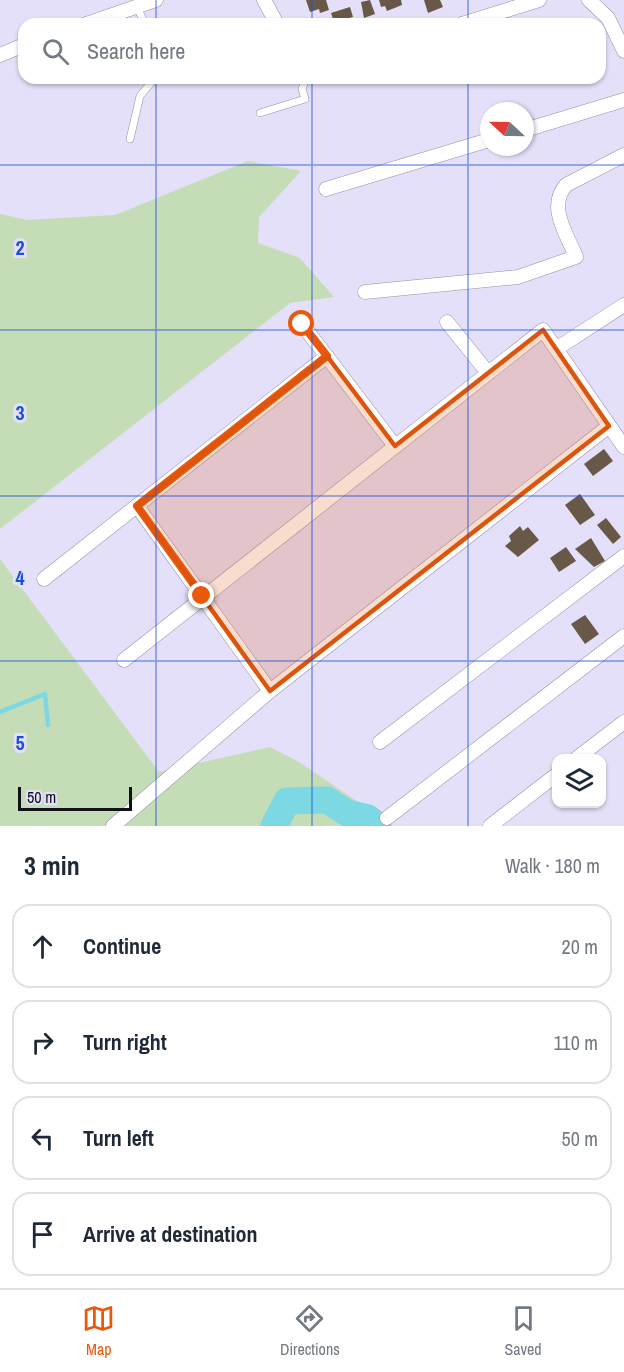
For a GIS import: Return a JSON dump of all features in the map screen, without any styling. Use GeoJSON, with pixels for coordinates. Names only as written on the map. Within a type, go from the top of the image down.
{"type":"FeatureCollection","features":[{"type":"Feature","properties":{"kind":"street"},"geometry":{"type":"LineString","coordinates":[[104,18],[156,0]]}},
{"type":"Feature","properties":{"kind":"street"},"geometry":{"type":"LineString","coordinates":[[264,0],[274,18]]}},
{"type":"Feature","properties":{"kind":"street"},"geometry":{"type":"LineString","coordinates":[[481,18],[539,0]]}},
{"type":"Feature","properties":{"kind":"street"},"geometry":{"type":"LineString","coordinates":[[589,0],[608,18],[624,51]]}},
{"type":"Feature","properties":{"kind":"street"},"geometry":{"type":"LineString","coordinates":[[0,55],[18,48]]}},
{"type":"Feature","properties":{"kind":"street"},"geometry":{"type":"LineString","coordinates":[[534,127],[624,100]]}},
{"type":"Feature","properties":{"kind":"street"},"geometry":{"type":"LineString","coordinates":[[326,189],[480,143]]}},
{"type":"Feature","properties":{"kind":"street"},"geometry":{"type":"LineString","coordinates":[[365,292],[518,277],[576,257],[556,206],[559,193],[566,185],[624,155]]}},
{"type":"Feature","properties":{"kind":"street"},"geometry":{"type":"LineString","coordinates":[[556,349],[624,305]]}},
{"type":"Feature","properties":{"kind":"street"},"geometry":{"type":"LineString","coordinates":[[447,322],[488,373]]}},
{"type":"Feature","properties":{"kind":"street"},"geometry":{"type":"LineString","coordinates":[[302,324],[395,446]]}},
{"type":"Feature","properties":{"kind":"street"},"geometry":{"type":"LineString","coordinates":[[124,660],[202,596],[543,330],[624,447]]}},
{"type":"Feature","properties":{"kind":"street"},"geometry":{"type":"LineString","coordinates":[[44,579],[327,356]]}},
{"type":"Feature","properties":{"kind":"street"},"geometry":{"type":"LineString","coordinates":[[113,826],[270,691],[609,426]]}},
{"type":"Feature","properties":{"kind":"street"},"geometry":{"type":"LineString","coordinates":[[137,506],[270,691]]}},
{"type":"Feature","properties":{"kind":"street"},"geometry":{"type":"LineString","coordinates":[[380,742],[624,556]]}},
{"type":"Feature","properties":{"kind":"street"},"geometry":{"type":"LineString","coordinates":[[387,818],[624,636]]}},
{"type":"Feature","properties":{"kind":"street"},"geometry":{"type":"LineString","coordinates":[[583,754],[624,722]]}},
{"type":"Feature","properties":{"kind":"street"},"geometry":{"type":"LineString","coordinates":[[490,826],[552,778]]}},
{"type":"Feature","properties":{"kind":"lane"},"geometry":{"type":"LineString","coordinates":[[137,7],[142,18]]}},
{"type":"Feature","properties":{"kind":"lane"},"geometry":{"type":"LineString","coordinates":[[130,139],[140,96],[150,84]]}},
{"type":"Feature","properties":{"kind":"lane"},"geometry":{"type":"LineString","coordinates":[[260,113],[304,99],[302,89],[304,84]]}},
{"type":"Feature","properties":{"kind":"highlighted area"},"geometry":{"type":"Polygon","coordinates":[[[543,330],[609,426],[270,691],[137,506],[327,356],[395,446],[543,330]]]}},
{"type":"Feature","properties":{"kind":"green space"},"geometry":{"type":"Polygon","coordinates":[[[248,161],[301,171],[259,217],[258,243],[300,258],[334,297],[290,303],[0,529],[0,214],[27,220],[115,215],[248,161]]]}},
{"type":"Feature","properties":{"kind":"green space"},"geometry":{"type":"Polygon","coordinates":[[[0,559],[159,772],[270,747],[299,762],[382,818],[387,826],[0,826],[0,559]]]}},
{"type":"Feature","properties":{"kind":"building"},"geometry":{"type":"Polygon","coordinates":[[[306,0],[326,0],[329,10],[320,13],[319,9],[310,12],[306,0]]]}},
{"type":"Feature","properties":{"kind":"building"},"geometry":{"type":"Polygon","coordinates":[[[370,0],[375,14],[364,18],[361,2],[370,0]]]}},
{"type":"Feature","properties":{"kind":"building"},"geometry":{"type":"Polygon","coordinates":[[[379,0],[401,0],[402,5],[387,11],[385,6],[381,7],[379,0]]]}},
{"type":"Feature","properties":{"kind":"building"},"geometry":{"type":"Polygon","coordinates":[[[424,0],[440,0],[443,7],[428,13],[424,0]]]}},
{"type":"Feature","properties":{"kind":"building"},"geometry":{"type":"Polygon","coordinates":[[[350,7],[353,17],[333,18],[331,13],[350,7]]]}},
{"type":"Feature","properties":{"kind":"building"},"geometry":{"type":"Polygon","coordinates":[[[604,449],[613,461],[593,476],[584,464],[604,449]]]}},
{"type":"Feature","properties":{"kind":"building"},"geometry":{"type":"Polygon","coordinates":[[[580,494],[595,515],[580,525],[565,505],[580,494]]]}},
{"type":"Feature","properties":{"kind":"building"},"geometry":{"type":"Polygon","coordinates":[[[606,518],[621,537],[613,544],[597,525],[606,518]]]}},
{"type":"Feature","properties":{"kind":"building"},"geometry":{"type":"Polygon","coordinates":[[[520,526],[523,531],[528,527],[539,540],[518,557],[505,546],[511,541],[509,536],[520,526]]]}},
{"type":"Feature","properties":{"kind":"building"},"geometry":{"type":"Polygon","coordinates":[[[591,538],[605,561],[594,567],[575,549],[591,538]]]}},
{"type":"Feature","properties":{"kind":"building"},"geometry":{"type":"Polygon","coordinates":[[[566,547],[576,561],[559,572],[550,558],[566,547]]]}},
{"type":"Feature","properties":{"kind":"building"},"geometry":{"type":"Polygon","coordinates":[[[585,615],[599,634],[585,644],[571,624],[585,615]]]}},
{"type":"Feature","properties":{"kind":"waterway"},"geometry":{"type":"LineString","coordinates":[[0,712],[45,694],[48,725]]}},
{"type":"Feature","properties":{"kind":"waterway"},"geometry":{"type":"LineString","coordinates":[[274,826],[287,801],[327,800],[347,813],[368,818],[378,826]]}},
{"type":"Feature","properties":{"kind":"route"},"geometry":{"type":"LineString","coordinates":[[202,596],[137,506],[327,356],[302,324]]}}]}
